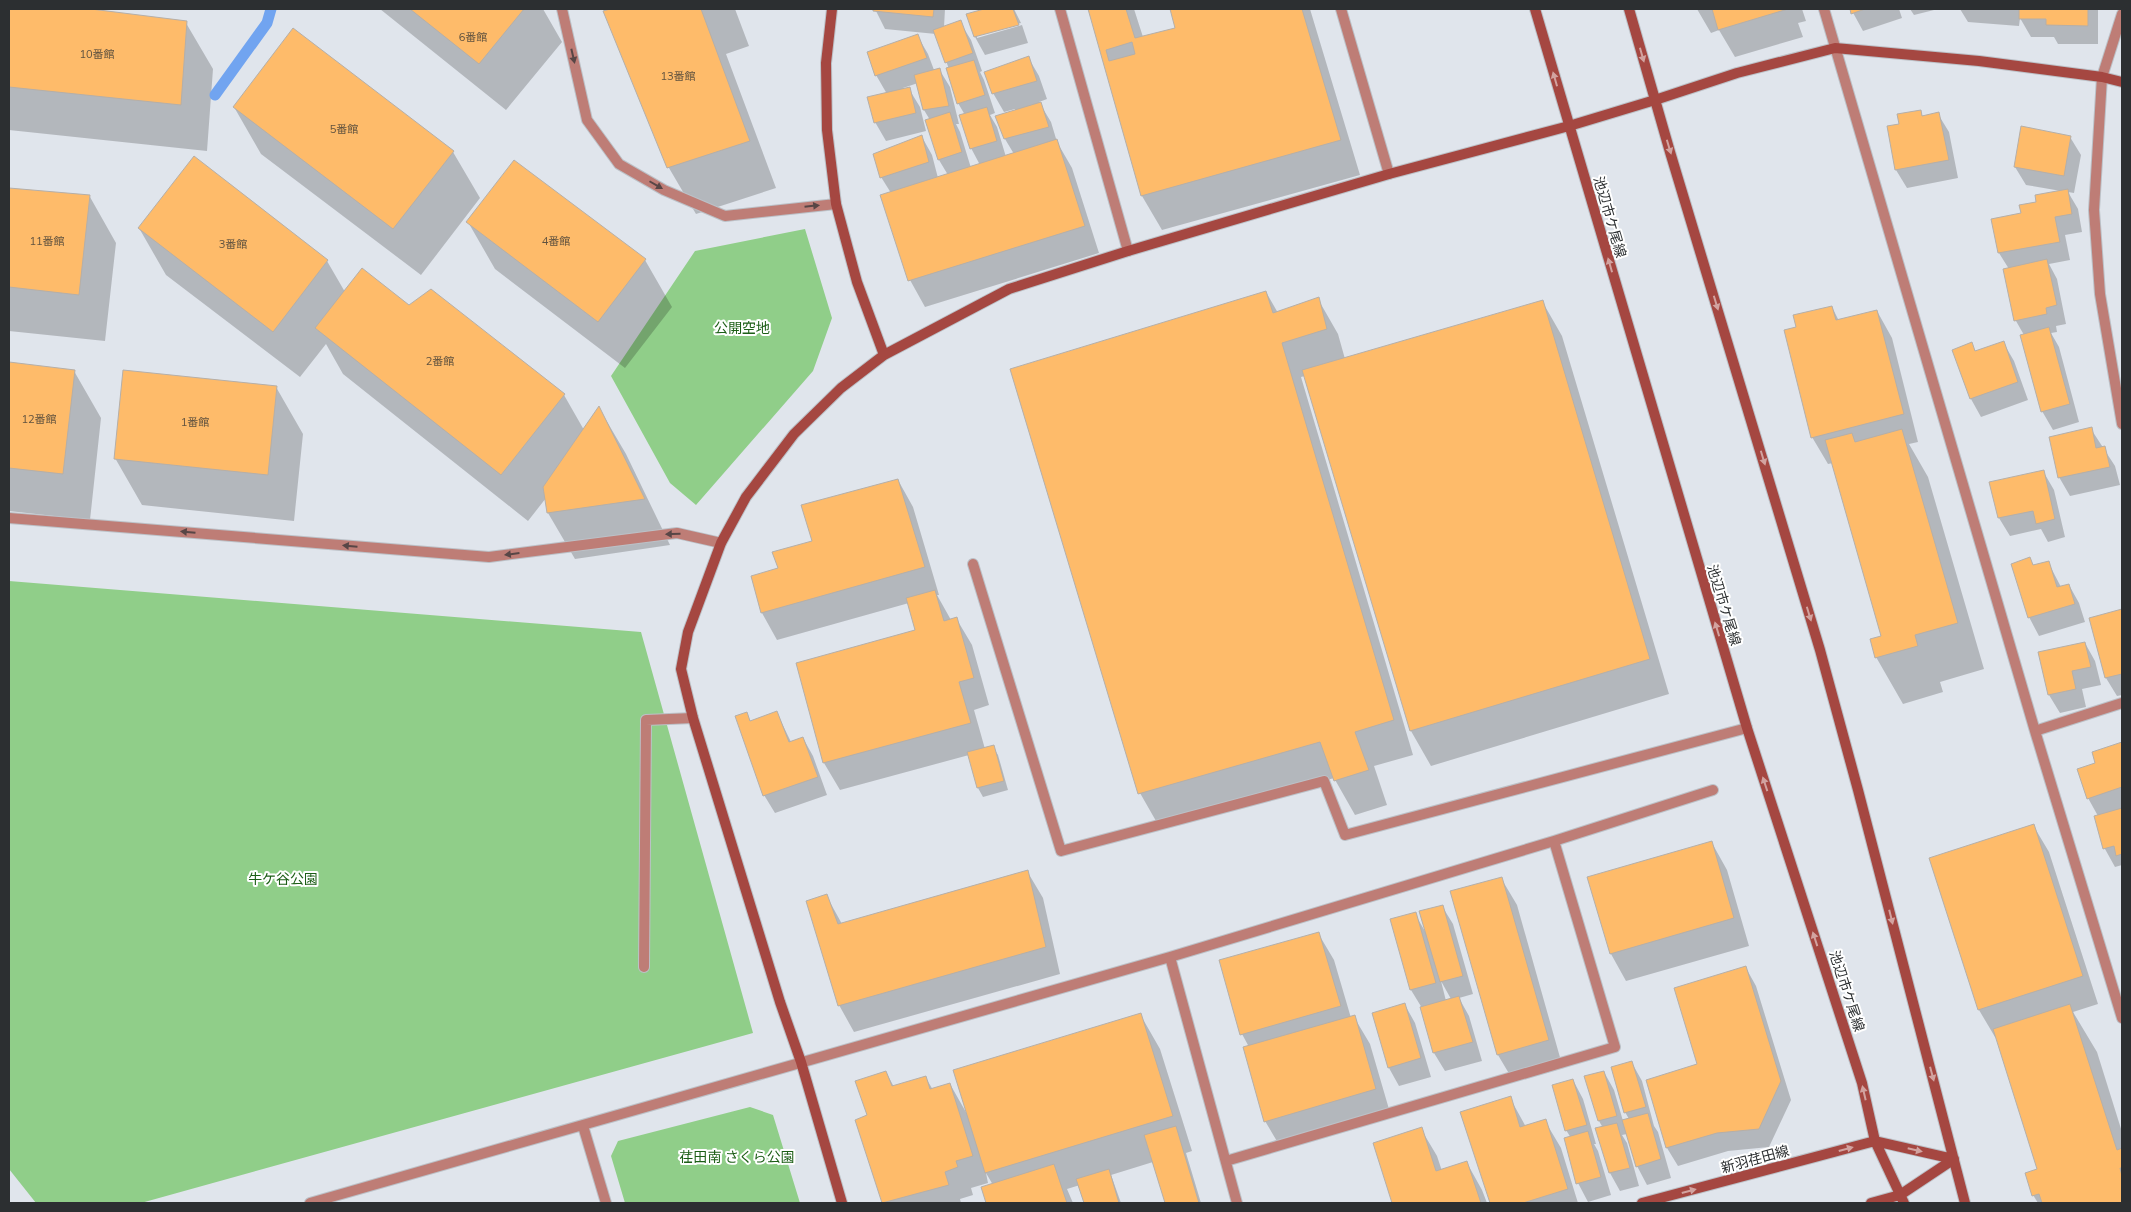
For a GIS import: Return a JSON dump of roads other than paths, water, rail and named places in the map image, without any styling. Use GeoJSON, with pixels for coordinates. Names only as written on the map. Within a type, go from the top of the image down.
{"type":"FeatureCollection","features":[{"type":"Feature","properties":{"kind":"street"},"geometry":{"type":"LineString","coordinates":[[562,9],[587,120],[619,164],[664,190],[725,216],[836,204]]}},
{"type":"Feature","properties":{"kind":"street"},"geometry":{"type":"LineString","coordinates":[[832,9],[826,63],[827,130],[836,204],[857,282],[884,355]]}},
{"type":"Feature","properties":{"kind":"street"},"geometry":{"type":"LineString","coordinates":[[1060,9],[1128,251]]}},
{"type":"Feature","properties":{"kind":"street"},"geometry":{"type":"LineString","coordinates":[[1341,9],[1389,174]]}},
{"type":"Feature","properties":{"kind":"street","name":"池辺市ケ尾線"},"geometry":{"type":"LineString","coordinates":[[1535,9],[1747,728],[1862,1083],[1875,1141],[1902,1199]]}},
{"type":"Feature","properties":{"kind":"street"},"geometry":{"type":"LineString","coordinates":[[1629,9],[1820,650],[1965,1203]]}},
{"type":"Feature","properties":{"kind":"street"},"geometry":{"type":"LineString","coordinates":[[1824,9],[2035,731],[2122,1018]]}},
{"type":"Feature","properties":{"kind":"street"},"geometry":{"type":"LineString","coordinates":[[2122,14],[2102,77],[2094,210],[2100,294],[2122,424]]}},
{"type":"Feature","properties":{"kind":"street"},"geometry":{"type":"LineString","coordinates":[[842,1203],[801,1062],[780,1002],[693,718],[681,669],[688,632],[721,543],[746,497],[794,434],[841,388],[884,355],[1009,289],[1128,251],[1389,174],[1569,126],[1737,73],[1835,48],[1979,61],[2102,77],[2122,82]]}},
{"type":"Feature","properties":{"kind":"street"},"geometry":{"type":"LineString","coordinates":[[9,518],[489,557],[677,533],[721,543]]}},
{"type":"Feature","properties":{"kind":"street"},"geometry":{"type":"LineString","coordinates":[[973,564],[1062,851],[1324,781],[1345,835],[1747,728]]}},
{"type":"Feature","properties":{"kind":"street"},"geometry":{"type":"LineString","coordinates":[[2035,731],[2122,703]]}},
{"type":"Feature","properties":{"kind":"street"},"geometry":{"type":"LineString","coordinates":[[644,967],[646,720],[693,718]]}},
{"type":"Feature","properties":{"kind":"street"},"geometry":{"type":"LineString","coordinates":[[310,1203],[1170,957],[1554,841],[1713,790]]}},
{"type":"Feature","properties":{"kind":"street"},"geometry":{"type":"LineString","coordinates":[[1226,1162],[1615,1047],[1554,841]]}},
{"type":"Feature","properties":{"kind":"street"},"geometry":{"type":"LineString","coordinates":[[1170,957],[1237,1203]]}},
{"type":"Feature","properties":{"kind":"street"},"geometry":{"type":"LineString","coordinates":[[583,1126],[606,1203]]}},
{"type":"Feature","properties":{"kind":"street"},"geometry":{"type":"LineString","coordinates":[[1875,1141],[1954,1159]]}},
{"type":"Feature","properties":{"kind":"street","name":"新羽荏田線"},"geometry":{"type":"LineString","coordinates":[[1642,1203],[1875,1141]]}},
{"type":"Feature","properties":{"kind":"street"},"geometry":{"type":"LineString","coordinates":[[1871,1203],[1902,1199],[1954,1159]]}},
{"type":"Feature","properties":{"kind":"waterway"},"geometry":{"type":"LineString","coordinates":[[215,95],[267,23],[271,9]]}},
{"type":"Feature","properties":{"kind":"park label","name":"公開空地"},"geometry":{"type":"Point","coordinates":[742,328]}},
{"type":"Feature","properties":{"kind":"park label","name":"牛ケ谷公園"},"geometry":{"type":"Point","coordinates":[283,879]}},
{"type":"Feature","properties":{"kind":"park label","name":"荏田南 さくら公園"},"geometry":{"type":"Point","coordinates":[737,1157]}}]}
